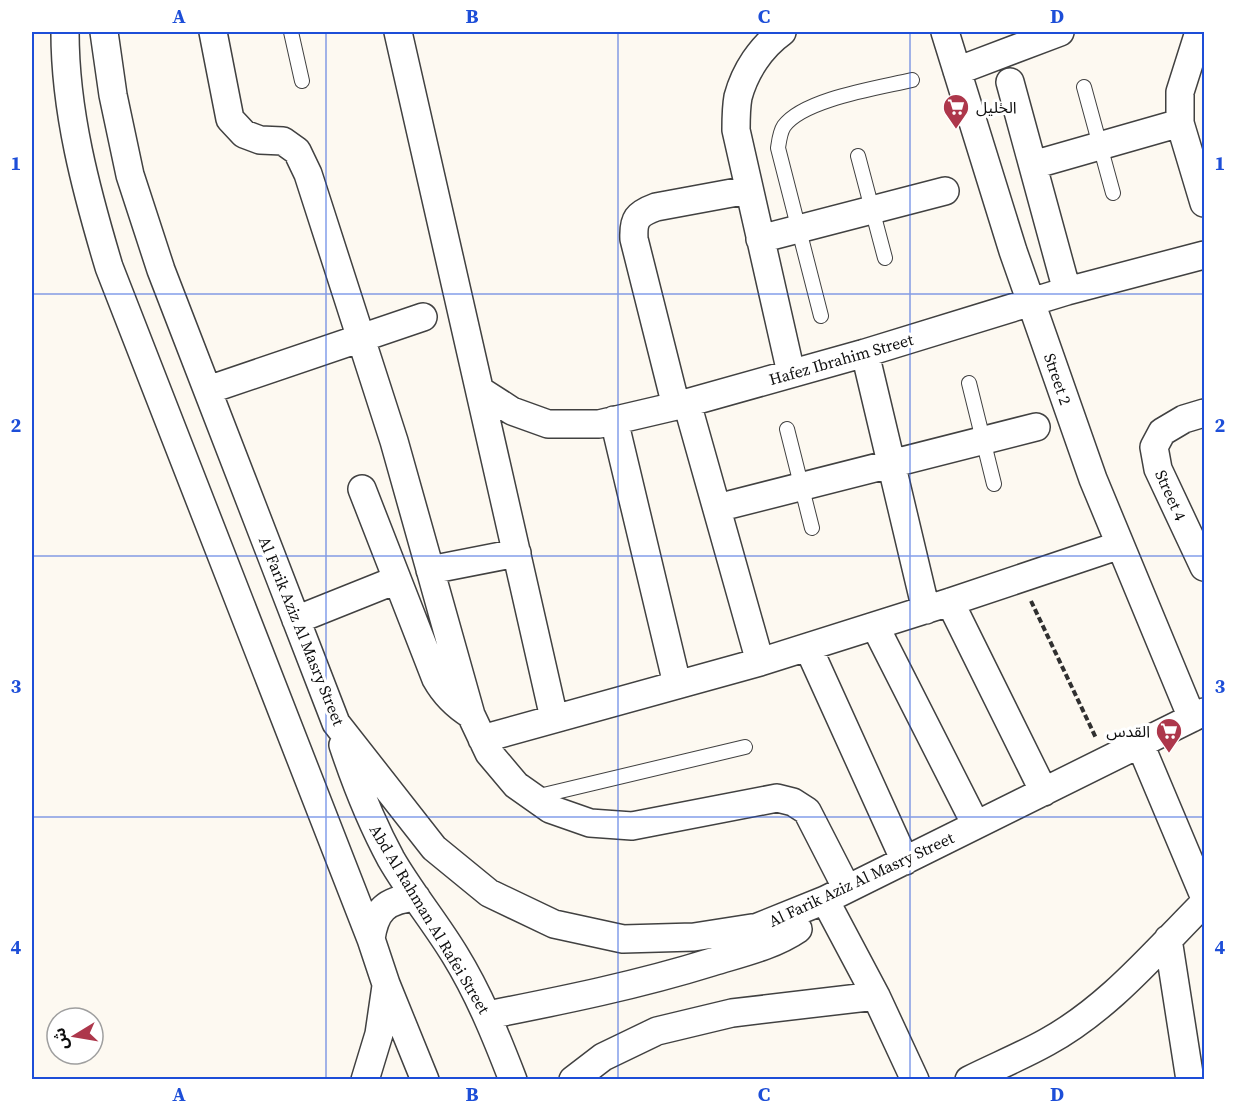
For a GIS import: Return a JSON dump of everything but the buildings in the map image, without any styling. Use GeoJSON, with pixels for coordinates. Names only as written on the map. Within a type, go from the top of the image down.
{"type":"FeatureCollection","features":[{"type":"Feature","properties":{"kind":"street"},"geometry":{"type":"LineString","coordinates":[[65,32],[65,66],[73,125],[88,199],[109,267],[425,1080]]}},
{"type":"Feature","properties":{"kind":"street","name":"Al Farik Aziz Al Masry Street"},"geometry":{"type":"LineString","coordinates":[[104,32],[113,95],[130,175],[161,270],[336,723],[434,848],[489,893],[554,924],[623,939],[694,937],[758,927],[836,895],[1198,715]]}},
{"type":"Feature","properties":{"kind":"street"},"geometry":{"type":"LineString","coordinates":[[213,32],[230,119],[244,134],[260,140],[283,141],[297,151],[308,174],[394,441],[476,727],[489,753],[516,785],[550,809],[590,823],[632,826],[777,798],[793,802],[807,812],[836,895],[876,996],[915,1080]]}},
{"type":"Feature","properties":{"kind":"street"},"geometry":{"type":"LineString","coordinates":[[398,32],[555,718]]}},
{"type":"Feature","properties":{"kind":"street"},"geometry":{"type":"LineString","coordinates":[[782,32],[770,40],[750,67],[738,98],[736,130],[791,373]]}},
{"type":"Feature","properties":{"kind":"street","name":"Street 2"},"geometry":{"type":"LineString","coordinates":[[945,32],[1031,302],[1093,479],[1120,545],[1198,715]]}},
{"type":"Feature","properties":{"kind":"street"},"geometry":{"type":"LineString","coordinates":[[957,71],[1060,32]]}},
{"type":"Feature","properties":{"kind":"street"},"geometry":{"type":"LineString","coordinates":[[1199,32],[1180,92],[1180,123],[1204,203]]}},
{"type":"Feature","properties":{"kind":"street"},"geometry":{"type":"LineString","coordinates":[[1010,82],[1067,291]]}},
{"type":"Feature","properties":{"kind":"street"},"geometry":{"type":"LineString","coordinates":[[1033,165],[1180,123]]}},
{"type":"Feature","properties":{"kind":"street"},"geometry":{"type":"LineString","coordinates":[[748,190],[656,207],[642,212],[634,224],[634,239],[682,404],[717,508],[760,662]]}},
{"type":"Feature","properties":{"kind":"street"},"geometry":{"type":"LineString","coordinates":[[760,239],[945,191]]}},
{"type":"Feature","properties":{"kind":"street","name":"Hafez Ibrahim Street"},"geometry":{"type":"LineString","coordinates":[[481,391],[512,411],[548,424],[599,424],[682,404],[865,353],[1067,291],[1204,255]]}},
{"type":"Feature","properties":{"kind":"street"},"geometry":{"type":"LineString","coordinates":[[208,390],[423,317]]}},
{"type":"Feature","properties":{"kind":"street"},"geometry":{"type":"LineString","coordinates":[[865,353],[891,464],[938,606],[1044,792]]}},
{"type":"Feature","properties":{"kind":"street","name":"Street 4"},"geometry":{"type":"LineString","coordinates":[[1204,413],[1184,419],[1162,432],[1155,447],[1158,469],[1204,567]]}},
{"type":"Feature","properties":{"kind":"street"},"geometry":{"type":"LineString","coordinates":[[614,420],[677,684]]}},
{"type":"Feature","properties":{"kind":"street"},"geometry":{"type":"LineString","coordinates":[[717,508],[1036,427]]}},
{"type":"Feature","properties":{"kind":"street"},"geometry":{"type":"LineString","coordinates":[[362,489],[436,679],[450,700],[476,727]]}},
{"type":"Feature","properties":{"kind":"street"},"geometry":{"type":"LineString","coordinates":[[476,727],[555,718],[760,662],[1120,545]]}},
{"type":"Feature","properties":{"kind":"street"},"geometry":{"type":"LineString","coordinates":[[430,570],[517,553]]}},
{"type":"Feature","properties":{"kind":"street"},"geometry":{"type":"LineString","coordinates":[[296,620],[396,580]]}},
{"type":"Feature","properties":{"kind":"street"},"geometry":{"type":"LineString","coordinates":[[875,626],[976,825]]}},
{"type":"Feature","properties":{"kind":"street"},"geometry":{"type":"LineString","coordinates":[[808,648],[905,861]]}},
{"type":"Feature","properties":{"kind":"street","name":"Abd Al Rahman Al Rafei Street"},"geometry":{"type":"LineString","coordinates":[[336,723],[372,822],[392,860],[455,954],[488,1015],[513,1080]]}},
{"type":"Feature","properties":{"kind":"street"},"geometry":{"type":"LineString","coordinates":[[1140,744],[1204,896]]}},
{"type":"Feature","properties":{"kind":"street"},"geometry":{"type":"LineString","coordinates":[[488,1015],[619,989],[752,951],[795,931],[836,895]]}},
{"type":"Feature","properties":{"kind":"street"},"geometry":{"type":"LineString","coordinates":[[371,939],[374,922],[383,907],[398,899],[416,897]]}},
{"type":"Feature","properties":{"kind":"street"},"geometry":{"type":"LineString","coordinates":[[969,1080],[1048,1042],[1092,1012],[1132,978],[1204,903]]}},
{"type":"Feature","properties":{"kind":"street"},"geometry":{"type":"LineString","coordinates":[[1168,939],[1190,1080]]}},
{"type":"Feature","properties":{"kind":"street"},"geometry":{"type":"LineString","coordinates":[[365,1080],[379,1034],[386,984]]}},
{"type":"Feature","properties":{"kind":"street"},"geometry":{"type":"LineString","coordinates":[[573,1080],[603,1057],[657,1031],[732,1013],[876,996]]}},
{"type":"Feature","properties":{"kind":"lane"},"geometry":{"type":"LineString","coordinates":[[291,32],[302,81]]}},
{"type":"Feature","properties":{"kind":"lane"},"geometry":{"type":"LineString","coordinates":[[821,316],[778,148],[783,128],[796,113],[813,104],[912,80]]}},
{"type":"Feature","properties":{"kind":"lane"},"geometry":{"type":"LineString","coordinates":[[1084,87],[1113,193]]}},
{"type":"Feature","properties":{"kind":"lane"},"geometry":{"type":"LineString","coordinates":[[858,156],[885,258]]}},
{"type":"Feature","properties":{"kind":"lane"},"geometry":{"type":"LineString","coordinates":[[969,382],[994,484]]}},
{"type":"Feature","properties":{"kind":"lane"},"geometry":{"type":"LineString","coordinates":[[787,429],[812,528]]}},
{"type":"Feature","properties":{"kind":"lane"},"geometry":{"type":"LineString","coordinates":[[533,797],[745,747]]}},
{"type":"Feature","properties":{"kind":"path"},"geometry":{"type":"LineString","coordinates":[[1021,578],[1107,761]]}},
{"type":"Feature","properties":{"kind":"place","name":"الخليل"},"geometry":{"type":"Point","coordinates":[956,130]}},
{"type":"Feature","properties":{"kind":"place","name":"القدس"},"geometry":{"type":"Point","coordinates":[1169,754]}}]}
